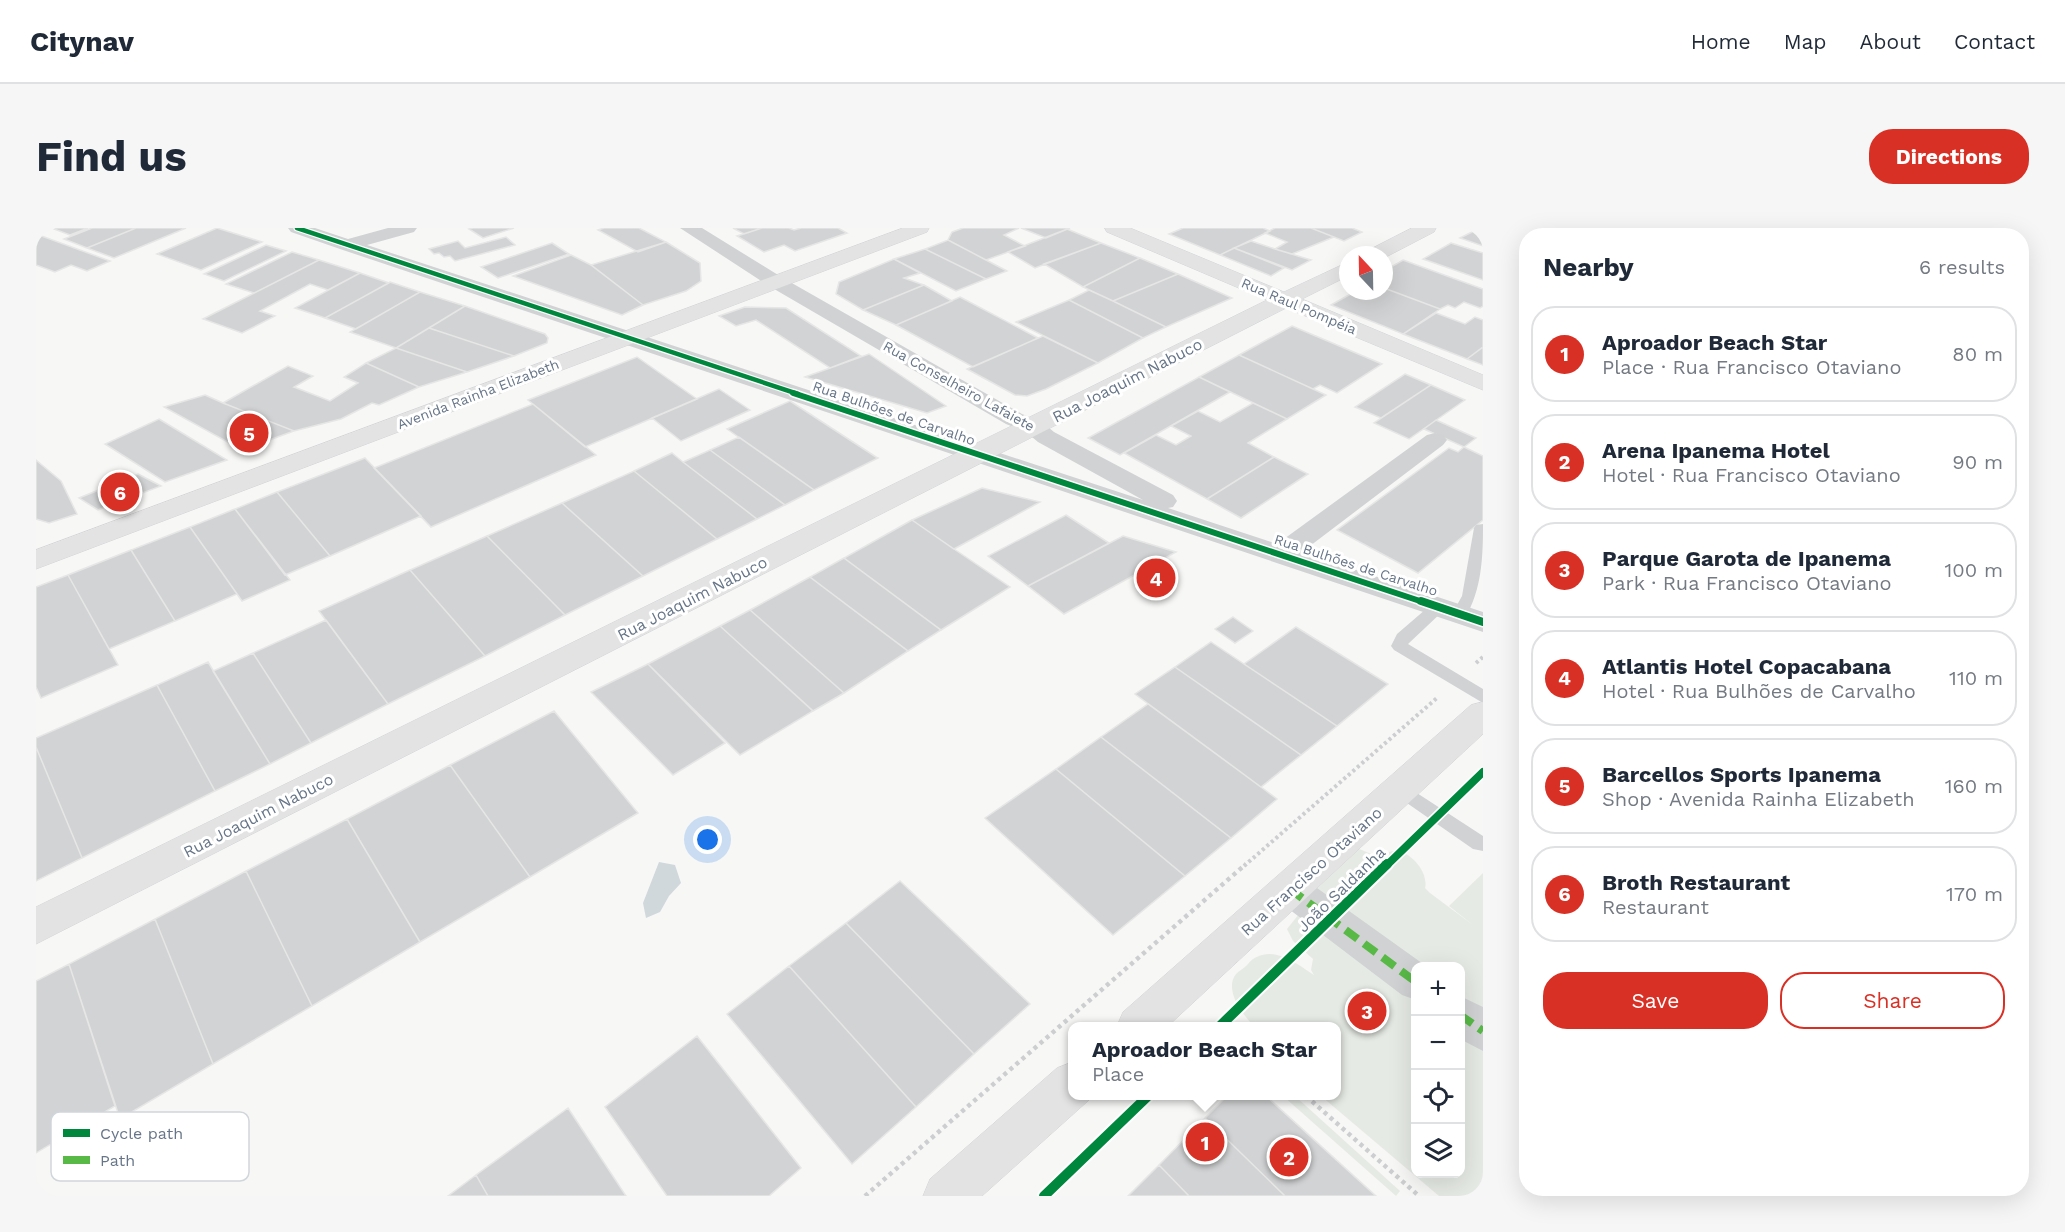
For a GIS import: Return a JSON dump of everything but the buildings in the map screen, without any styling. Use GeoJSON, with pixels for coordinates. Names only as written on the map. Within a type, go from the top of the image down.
{"type":"FeatureCollection","features":[{"type":"Feature","properties":{"kind":"main road","name":"Avenida Rainha Elizabeth"},"geometry":{"type":"LineString","coordinates":[[40,556],[920,228]]}},
{"type":"Feature","properties":{"kind":"main road","name":"Rua Raul Pompéia"},"geometry":{"type":"LineString","coordinates":[[1114,228],[1483,383]]}},
{"type":"Feature","properties":{"kind":"main road"},"geometry":{"type":"LineString","coordinates":[[1392,246],[1427,228]]}},
{"type":"Feature","properties":{"kind":"main road","name":"Rua Joaquim Nabuco"},"geometry":{"type":"LineString","coordinates":[[36,926],[1339,273]]}},
{"type":"Feature","properties":{"kind":"main road","name":"Rua Francisco Otaviano"},"geometry":{"type":"LineString","coordinates":[[1142,1022],[1483,714]]}},
{"type":"Feature","properties":{"kind":"main road"},"geometry":{"type":"LineString","coordinates":[[947,1196],[1068,1088]]}},
{"type":"Feature","properties":{"kind":"street","name":"Rua Bulhões de Carvalho"},"geometry":{"type":"LineString","coordinates":[[297,228],[1483,622]]}},
{"type":"Feature","properties":{"kind":"street"},"geometry":{"type":"LineString","coordinates":[[347,245],[408,228]]}},
{"type":"Feature","properties":{"kind":"street","name":"Rua Conselheiro Lafaiete"},"geometry":{"type":"LineString","coordinates":[[689,228],[776,282],[1014,419],[1034,427],[1046,437],[1231,538]]}},
{"type":"Feature","properties":{"kind":"street"},"geometry":{"type":"LineString","coordinates":[[1281,555],[1436,440]]}},
{"type":"Feature","properties":{"kind":"street"},"geometry":{"type":"LineString","coordinates":[[1290,889],[1411,978]]}},
{"type":"Feature","properties":{"kind":"street"},"geometry":{"type":"LineString","coordinates":[[1462,1016],[1483,1031]]}},
{"type":"Feature","properties":{"kind":"lane"},"geometry":{"type":"LineString","coordinates":[[1481,528],[1469,596],[1401,638],[1399,646],[1483,697]]}},
{"type":"Feature","properties":{"kind":"lane"},"geometry":{"type":"LineString","coordinates":[[1400,789],[1480,844]]}},
{"type":"Feature","properties":{"kind":"path"},"geometry":{"type":"LineString","coordinates":[[865,1196],[1402,731],[1483,657]]}},
{"type":"Feature","properties":{"kind":"path"},"geometry":{"type":"LineString","coordinates":[[1226,1022],[1232,1015]]}},
{"type":"Feature","properties":{"kind":"path"},"geometry":{"type":"LineString","coordinates":[[1312,1100],[1419,1196]]}},
{"type":"Feature","properties":{"kind":"shaded area"},"geometry":{"type":"Polygon","coordinates":[[[1357,848],[1376,856],[1392,851],[1407,855],[1418,864],[1426,882],[1425,888],[1473,925],[1449,906],[1483,873],[1483,1196],[1439,1196],[1418,1178],[1465,1178],[1465,962],[1411,962],[1411,1172],[1326,1100],[1341,1100],[1341,1022],[1250,1022],[1234,997],[1232,983],[1234,977],[1251,961],[1265,954],[1282,956],[1314,975],[1311,970],[1313,959],[1293,941],[1287,929],[1299,914],[1300,892],[1357,848]]]}},
{"type":"Feature","properties":{"kind":"shaded area"},"geometry":{"type":"Polygon","coordinates":[[[659,862],[675,865],[681,883],[669,896],[660,912],[646,918],[643,903],[659,862]]]}},
{"type":"Feature","properties":{"kind":"shaded area"},"geometry":{"type":"Polygon","coordinates":[[[1288,1100],[1299,1100],[1400,1191],[1396,1196],[1288,1100]]]}},
{"type":"Feature","properties":{"kind":"marked path"},"geometry":{"type":"LineString","coordinates":[[1290,889],[1411,978]]}},
{"type":"Feature","properties":{"kind":"marked path"},"geometry":{"type":"LineString","coordinates":[[1461,1016],[1483,1031]]}},
{"type":"Feature","properties":{"kind":"cycle path"},"geometry":{"type":"LineString","coordinates":[[297,228],[1483,622]]}},
{"type":"Feature","properties":{"kind":"cycle path","name":"João Saldanha"},"geometry":{"type":"LineString","coordinates":[[1224,1022],[1483,772]]}},
{"type":"Feature","properties":{"kind":"cycle path"},"geometry":{"type":"LineString","coordinates":[[1044,1196],[1144,1100]]}},
{"type":"Feature","properties":{"kind":"place","name":"Barcellos Sports Ipanema"},"geometry":{"type":"Point","coordinates":[249,433]}},
{"type":"Feature","properties":{"kind":"place","name":"Broth Restaurant"},"geometry":{"type":"Point","coordinates":[120,492]}},
{"type":"Feature","properties":{"kind":"place","name":"Atlantis Hotel Copacabana"},"geometry":{"type":"Point","coordinates":[1156,578]}},
{"type":"Feature","properties":{"kind":"place","name":"Parque Garota de Ipanema"},"geometry":{"type":"Point","coordinates":[1367,1011]}},
{"type":"Feature","properties":{"kind":"place","name":"Aproador Beach Star"},"geometry":{"type":"Point","coordinates":[1205,1142]}},
{"type":"Feature","properties":{"kind":"place","name":"Arena Ipanema Hotel"},"geometry":{"type":"Point","coordinates":[1289,1157]}}]}
